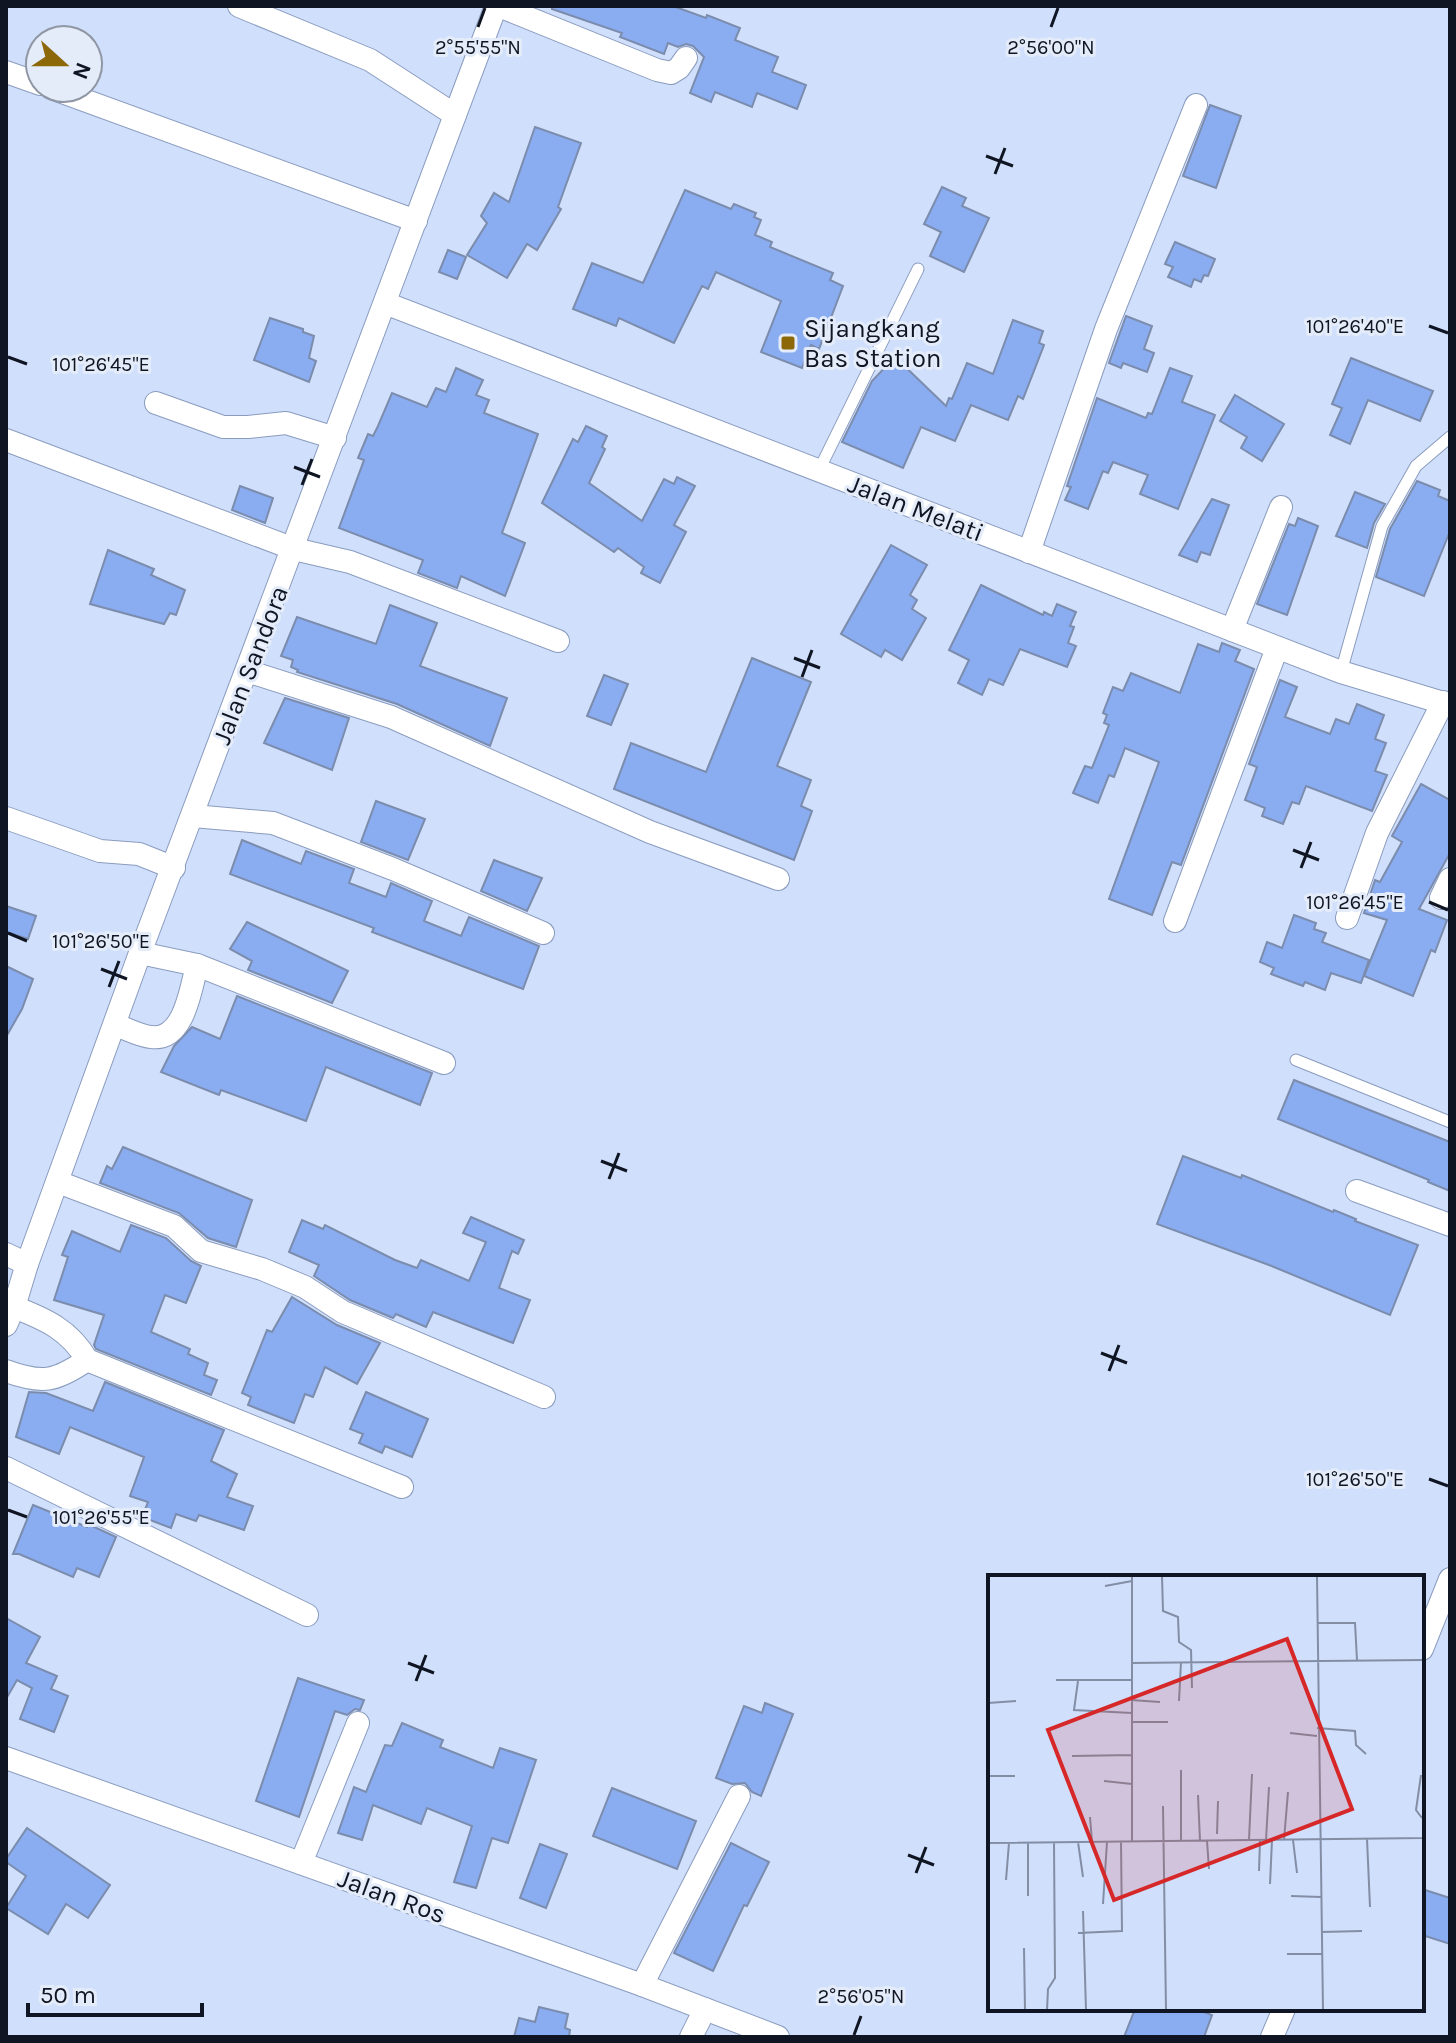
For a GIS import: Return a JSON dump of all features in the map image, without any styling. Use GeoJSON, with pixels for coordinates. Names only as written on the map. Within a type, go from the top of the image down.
{"type":"FeatureCollection","features":[{"type":"Feature","properties":{"kind":"street"},"geometry":{"type":"LineString","coordinates":[[239,6],[370,60],[455,115]]}},
{"type":"Feature","properties":{"kind":"street"},"geometry":{"type":"LineString","coordinates":[[498,6],[657,70],[671,73],[686,58]]}},
{"type":"Feature","properties":{"kind":"street","name":"Jalan Sandora"},"geometry":{"type":"LineString","coordinates":[[10,1316],[16,1259],[58,1182],[140,953],[498,6]]}},
{"type":"Feature","properties":{"kind":"street"},"geometry":{"type":"LineString","coordinates":[[95,104],[416,221]]}},
{"type":"Feature","properties":{"kind":"street"},"geometry":{"type":"LineString","coordinates":[[1029,552],[1106,329],[1196,105]]}},
{"type":"Feature","properties":{"kind":"street","name":"Jalan Melati"},"geometry":{"type":"LineString","coordinates":[[385,303],[1277,648],[1341,672],[1447,703]]}},
{"type":"Feature","properties":{"kind":"street"},"geometry":{"type":"LineString","coordinates":[[156,403],[223,427],[286,423],[335,438]]}},
{"type":"Feature","properties":{"kind":"street"},"geometry":{"type":"LineString","coordinates":[[6,440],[294,549],[350,562],[558,641]]}},
{"type":"Feature","properties":{"kind":"street"},"geometry":{"type":"LineString","coordinates":[[1232,630],[1281,507]]}},
{"type":"Feature","properties":{"kind":"street"},"geometry":{"type":"LineString","coordinates":[[1175,921],[1277,648]]}},
{"type":"Feature","properties":{"kind":"street"},"geometry":{"type":"LineString","coordinates":[[247,671],[391,717],[650,832],[778,879]]}},
{"type":"Feature","properties":{"kind":"street"},"geometry":{"type":"LineString","coordinates":[[1347,918],[1377,833],[1447,703]]}},
{"type":"Feature","properties":{"kind":"street"},"geometry":{"type":"LineString","coordinates":[[193,816],[273,823],[393,869],[543,933]]}},
{"type":"Feature","properties":{"kind":"street"},"geometry":{"type":"LineString","coordinates":[[6,818],[100,851],[139,854],[174,868]]}},
{"type":"Feature","properties":{"kind":"street"},"geometry":{"type":"LineString","coordinates":[[140,953],[197,965],[444,1063]]}},
{"type":"Feature","properties":{"kind":"street"},"geometry":{"type":"LineString","coordinates":[[116,1025],[152,1038],[170,1034],[188,1003],[197,965]]}},
{"type":"Feature","properties":{"kind":"street"},"geometry":{"type":"LineString","coordinates":[[58,1182],[174,1226],[201,1251],[262,1269],[305,1287],[343,1312],[544,1397]]}},
{"type":"Feature","properties":{"kind":"street"},"geometry":{"type":"LineString","coordinates":[[1357,1191],[1450,1225]]}},
{"type":"Feature","properties":{"kind":"street"},"geometry":{"type":"LineString","coordinates":[[10,1316],[50,1320],[72,1339],[87,1360],[402,1487]]}},
{"type":"Feature","properties":{"kind":"street"},"geometry":{"type":"LineString","coordinates":[[6,1371],[28,1379],[46,1381],[67,1374],[87,1360]]}},
{"type":"Feature","properties":{"kind":"street"},"geometry":{"type":"LineString","coordinates":[[6,1468],[307,1615]]}},
{"type":"Feature","properties":{"kind":"street"},"geometry":{"type":"LineString","coordinates":[[1424,1644],[1450,1579]]}},
{"type":"Feature","properties":{"kind":"street"},"geometry":{"type":"LineString","coordinates":[[301,1863],[358,1723]]}},
{"type":"Feature","properties":{"kind":"street","name":"Jalan Ros"},"geometry":{"type":"LineString","coordinates":[[6,1758],[642,1985],[778,2037]]}},
{"type":"Feature","properties":{"kind":"street"},"geometry":{"type":"LineString","coordinates":[[642,1985],[739,1796]]}},
{"type":"Feature","properties":{"kind":"street"},"geometry":{"type":"LineString","coordinates":[[691,2037],[705,2009]]}},
{"type":"Feature","properties":{"kind":"street"},"geometry":{"type":"LineString","coordinates":[[1272,2037],[1283,2011]]}},
{"type":"Feature","properties":{"kind":"lane"},"geometry":{"type":"LineString","coordinates":[[819,470],[918,269]]}},
{"type":"Feature","properties":{"kind":"lane"},"geometry":{"type":"LineString","coordinates":[[1341,672],[1382,526],[1416,466],[1450,437]]}},
{"type":"Feature","properties":{"kind":"lane"},"geometry":{"type":"LineString","coordinates":[[1296,1060],[1450,1122]]}},
{"type":"Feature","properties":{"kind":"building"},"geometry":{"type":"Polygon","coordinates":[[[552,6],[673,6],[706,18],[707,15],[740,28],[735,40],[778,57],[772,72],[806,85],[797,109],[757,93],[752,107],[715,92],[711,102],[690,93],[704,57],[693,46],[686,44],[678,47],[668,43],[664,54],[620,37],[622,33],[552,9],[552,6]]]}},
{"type":"Feature","properties":{"kind":"building"},"geometry":{"type":"Polygon","coordinates":[[[1210,105],[1241,116],[1216,188],[1183,176],[1210,105]]]}},
{"type":"Feature","properties":{"kind":"building"},"geometry":{"type":"Polygon","coordinates":[[[535,127],[581,143],[558,207],[561,209],[537,250],[527,244],[507,278],[467,255],[487,223],[481,216],[494,193],[509,202],[535,127]]]}},
{"type":"Feature","properties":{"kind":"building"},"geometry":{"type":"Polygon","coordinates":[[[942,187],[966,198],[962,206],[989,218],[964,272],[930,256],[941,232],[924,224],[942,187]]]}},
{"type":"Feature","properties":{"kind":"building"},"geometry":{"type":"Polygon","coordinates":[[[685,190],[731,209],[734,204],[756,213],[754,217],[761,220],[755,235],[772,242],[770,247],[833,273],[830,280],[843,286],[819,349],[811,345],[802,368],[761,352],[781,301],[716,272],[708,289],[702,286],[674,343],[619,318],[616,326],[573,309],[592,263],[643,283],[685,190]]]}},
{"type":"Feature","properties":{"kind":"building"},"geometry":{"type":"Polygon","coordinates":[[[1175,242],[1215,259],[1208,276],[1204,275],[1201,282],[1194,279],[1191,287],[1168,277],[1173,267],[1165,264],[1175,242]]]}},
{"type":"Feature","properties":{"kind":"building"},"geometry":{"type":"Polygon","coordinates":[[[448,250],[466,257],[457,279],[439,272],[448,250]]]}},
{"type":"Feature","properties":{"kind":"building"},"geometry":{"type":"Polygon","coordinates":[[[1126,316],[1152,326],[1144,349],[1154,353],[1147,372],[1123,363],[1121,368],[1109,363],[1126,316]]]}},
{"type":"Feature","properties":{"kind":"building"},"geometry":{"type":"Polygon","coordinates":[[[270,318],[314,336],[309,358],[316,361],[309,382],[254,360],[270,318]]]}},
{"type":"Feature","properties":{"kind":"building"},"geometry":{"type":"Polygon","coordinates":[[[1013,320],[1043,331],[1039,343],[1044,345],[1023,399],[1018,396],[1008,420],[971,405],[955,441],[921,427],[903,468],[842,442],[872,381],[895,357],[946,406],[967,363],[993,374],[1013,320]]]}},
{"type":"Feature","properties":{"kind":"building"},"geometry":{"type":"Polygon","coordinates":[[[1351,358],[1433,391],[1420,421],[1368,400],[1350,444],[1330,435],[1342,408],[1332,404],[1351,358]]]}},
{"type":"Feature","properties":{"kind":"building"},"geometry":{"type":"Polygon","coordinates":[[[456,368],[483,380],[476,395],[489,400],[484,413],[538,434],[502,533],[525,543],[505,596],[461,576],[457,588],[418,573],[423,560],[339,528],[364,460],[358,458],[368,434],[373,436],[392,393],[427,407],[436,388],[446,392],[456,368]]]}},
{"type":"Feature","properties":{"kind":"building"},"geometry":{"type":"Polygon","coordinates":[[[1170,368],[1192,376],[1182,402],[1215,415],[1178,509],[1140,494],[1148,475],[1113,462],[1108,473],[1103,471],[1088,509],[1065,500],[1097,398],[1146,418],[1148,413],[1152,414],[1170,368]]]}},
{"type":"Feature","properties":{"kind":"building"},"geometry":{"type":"Polygon","coordinates":[[[1235,395],[1284,424],[1262,461],[1241,448],[1247,437],[1220,421],[1235,395]]]}},
{"type":"Feature","properties":{"kind":"building"},"geometry":{"type":"Polygon","coordinates":[[[586,426],[607,436],[602,447],[605,449],[589,483],[642,521],[664,479],[674,484],[677,477],[695,486],[674,525],[686,532],[660,583],[641,573],[644,567],[618,548],[614,552],[542,503],[573,439],[578,442],[586,426]]]}},
{"type":"Feature","properties":{"kind":"building"},"geometry":{"type":"Polygon","coordinates":[[[1417,481],[1440,490],[1438,496],[1450,501],[1450,531],[1424,596],[1376,577],[1390,529],[1417,481]]]}},
{"type":"Feature","properties":{"kind":"building"},"geometry":{"type":"Polygon","coordinates":[[[240,486],[273,498],[265,523],[232,510],[240,486]]]}},
{"type":"Feature","properties":{"kind":"building"},"geometry":{"type":"Polygon","coordinates":[[[1355,492],[1385,504],[1374,523],[1367,548],[1336,536],[1355,492]]]}},
{"type":"Feature","properties":{"kind":"building"},"geometry":{"type":"Polygon","coordinates":[[[1212,499],[1229,505],[1210,555],[1201,552],[1197,562],[1179,555],[1212,499]]]}},
{"type":"Feature","properties":{"kind":"building"},"geometry":{"type":"Polygon","coordinates":[[[1298,518],[1318,526],[1287,615],[1257,604],[1289,524],[1295,526],[1298,518]]]}},
{"type":"Feature","properties":{"kind":"building"},"geometry":{"type":"Polygon","coordinates":[[[891,545],[927,565],[910,595],[917,600],[912,609],[926,618],[902,660],[885,650],[881,657],[841,634],[891,545]]]}},
{"type":"Feature","properties":{"kind":"building"},"geometry":{"type":"Polygon","coordinates":[[[108,550],[154,569],[151,575],[185,590],[176,615],[170,613],[164,624],[90,604],[108,550]]]}},
{"type":"Feature","properties":{"kind":"building"},"geometry":{"type":"Polygon","coordinates":[[[981,585],[1043,615],[1044,612],[1052,616],[1057,604],[1076,612],[1068,643],[1076,646],[1067,667],[1020,649],[1003,685],[989,679],[982,695],[958,683],[969,660],[949,650],[981,585]]]}},
{"type":"Feature","properties":{"kind":"building"},"geometry":{"type":"Polygon","coordinates":[[[390,605],[437,623],[420,666],[507,698],[490,746],[397,704],[297,672],[291,667],[293,660],[281,656],[297,617],[376,644],[390,605]]]}},
{"type":"Feature","properties":{"kind":"building"},"geometry":{"type":"Polygon","coordinates":[[[1222,643],[1240,650],[1235,661],[1254,669],[1181,865],[1172,862],[1152,915],[1109,899],[1159,762],[1125,748],[1114,777],[1109,775],[1098,803],[1073,793],[1085,766],[1092,768],[1109,725],[1104,723],[1107,715],[1103,713],[1113,687],[1123,691],[1131,673],[1180,693],[1198,644],[1219,652],[1222,643]]]}},
{"type":"Feature","properties":{"kind":"building"},"geometry":{"type":"Polygon","coordinates":[[[752,658],[811,682],[777,766],[811,780],[801,806],[812,811],[794,860],[614,789],[631,743],[706,772],[752,658]]]}},
{"type":"Feature","properties":{"kind":"building"},"geometry":{"type":"Polygon","coordinates":[[[604,675],[628,684],[611,725],[587,716],[604,675]]]}},
{"type":"Feature","properties":{"kind":"building"},"geometry":{"type":"Polygon","coordinates":[[[1280,680],[1297,687],[1285,717],[1330,734],[1336,719],[1349,724],[1357,704],[1384,715],[1375,739],[1386,743],[1375,771],[1387,775],[1372,811],[1306,786],[1299,804],[1292,802],[1283,824],[1262,816],[1265,808],[1245,800],[1257,767],[1249,764],[1280,680]]]}},
{"type":"Feature","properties":{"kind":"building"},"geometry":{"type":"Polygon","coordinates":[[[285,698],[349,718],[332,770],[264,743],[285,698]]]}},
{"type":"Feature","properties":{"kind":"building"},"geometry":{"type":"Polygon","coordinates":[[[1421,784],[1450,800],[1450,853],[1419,909],[1447,920],[1413,996],[1364,976],[1387,920],[1364,913],[1375,880],[1380,882],[1402,842],[1392,836],[1421,784]]]}},
{"type":"Feature","properties":{"kind":"building"},"geometry":{"type":"Polygon","coordinates":[[[376,801],[425,819],[408,860],[361,842],[376,801]]]}},
{"type":"Feature","properties":{"kind":"building"},"geometry":{"type":"Polygon","coordinates":[[[242,840],[301,864],[306,851],[354,869],[349,883],[386,897],[391,883],[432,901],[424,921],[461,936],[469,917],[539,946],[523,989],[230,874],[242,840]]]}},
{"type":"Feature","properties":{"kind":"building"},"geometry":{"type":"Polygon","coordinates":[[[494,860],[542,878],[527,911],[481,891],[494,860]]]}},
{"type":"Feature","properties":{"kind":"building"},"geometry":{"type":"Polygon","coordinates":[[[6,906],[36,916],[28,939],[6,932],[6,906]]]}},
{"type":"Feature","properties":{"kind":"building"},"geometry":{"type":"Polygon","coordinates":[[[1294,915],[1316,923],[1314,929],[1326,933],[1322,942],[1369,960],[1361,983],[1331,973],[1325,990],[1305,982],[1303,986],[1271,974],[1274,968],[1260,962],[1267,942],[1282,948],[1294,915]]]}},
{"type":"Feature","properties":{"kind":"building"},"geometry":{"type":"Polygon","coordinates":[[[247,922],[348,971],[332,1003],[248,970],[252,961],[230,949],[247,922]]]}},
{"type":"Feature","properties":{"kind":"building"},"geometry":{"type":"Polygon","coordinates":[[[6,966],[33,979],[22,1009],[6,1037],[6,966]]]}},
{"type":"Feature","properties":{"kind":"building"},"geometry":{"type":"Polygon","coordinates":[[[237,996],[432,1073],[420,1105],[326,1067],[306,1121],[221,1090],[219,1095],[161,1072],[174,1046],[192,1027],[220,1039],[237,996]]]}},
{"type":"Feature","properties":{"kind":"building"},"geometry":{"type":"Polygon","coordinates":[[[1294,1080],[1450,1142],[1450,1191],[1278,1119],[1294,1080]]]}},
{"type":"Feature","properties":{"kind":"building"},"geometry":{"type":"Polygon","coordinates":[[[123,1147],[252,1200],[236,1247],[208,1238],[179,1213],[100,1183],[107,1166],[112,1169],[123,1147]]]}},
{"type":"Feature","properties":{"kind":"building"},"geometry":{"type":"Polygon","coordinates":[[[1183,1156],[1241,1178],[1242,1175],[1418,1245],[1390,1315],[1269,1265],[1157,1224],[1183,1156]]]}},
{"type":"Feature","properties":{"kind":"building"},"geometry":{"type":"Polygon","coordinates":[[[471,1217],[524,1240],[518,1254],[512,1251],[499,1288],[530,1300],[513,1343],[433,1312],[426,1327],[396,1314],[393,1318],[350,1300],[314,1276],[319,1265],[289,1252],[302,1220],[323,1229],[325,1225],[395,1260],[417,1268],[421,1260],[469,1281],[486,1242],[463,1233],[471,1217]]]}},
{"type":"Feature","properties":{"kind":"building"},"geometry":{"type":"Polygon","coordinates":[[[131,1225],[166,1238],[201,1266],[186,1303],[165,1295],[151,1332],[190,1349],[188,1354],[208,1363],[204,1375],[217,1380],[211,1395],[96,1349],[94,1345],[104,1315],[54,1300],[68,1257],[62,1255],[72,1231],[120,1252],[131,1225]]]}},
{"type":"Feature","properties":{"kind":"building"},"geometry":{"type":"Polygon","coordinates":[[[292,1297],[337,1325],[380,1343],[357,1384],[325,1367],[313,1397],[305,1394],[294,1423],[248,1405],[251,1397],[242,1393],[267,1330],[272,1332],[292,1297]]]}},
{"type":"Feature","properties":{"kind":"building"},"geometry":{"type":"Polygon","coordinates":[[[105,1382],[224,1430],[211,1461],[237,1474],[227,1497],[253,1506],[244,1530],[199,1515],[196,1521],[176,1514],[171,1528],[142,1517],[148,1502],[130,1496],[144,1457],[70,1427],[59,1454],[16,1437],[29,1392],[46,1393],[93,1411],[105,1382]]]}},
{"type":"Feature","properties":{"kind":"building"},"geometry":{"type":"Polygon","coordinates":[[[366,1392],[428,1419],[412,1457],[385,1446],[382,1453],[359,1443],[363,1434],[350,1429],[366,1392]]]}},
{"type":"Feature","properties":{"kind":"building"},"geometry":{"type":"Polygon","coordinates":[[[33,1505],[116,1537],[99,1577],[77,1568],[73,1577],[13,1554],[33,1505]]]}},
{"type":"Feature","properties":{"kind":"building"},"geometry":{"type":"Polygon","coordinates":[[[6,1618],[40,1637],[26,1663],[57,1676],[51,1689],[68,1696],[54,1732],[20,1719],[32,1688],[17,1680],[6,1699],[6,1618]]]}},
{"type":"Feature","properties":{"kind":"building"},"geometry":{"type":"Polygon","coordinates":[[[298,1678],[364,1700],[360,1710],[355,1709],[347,1715],[335,1711],[299,1817],[256,1801],[298,1678]]]}},
{"type":"Feature","properties":{"kind":"building"},"geometry":{"type":"Polygon","coordinates":[[[765,1703],[793,1714],[761,1796],[752,1792],[745,1783],[732,1784],[716,1778],[744,1706],[762,1713],[765,1703]]]}},
{"type":"Feature","properties":{"kind":"building"},"geometry":{"type":"Polygon","coordinates":[[[402,1723],[443,1740],[440,1747],[493,1768],[500,1748],[536,1760],[508,1843],[492,1838],[476,1888],[454,1882],[472,1826],[427,1808],[421,1824],[373,1805],[362,1840],[338,1833],[354,1787],[366,1792],[385,1745],[392,1746],[402,1723]]]}},
{"type":"Feature","properties":{"kind":"building"},"geometry":{"type":"Polygon","coordinates":[[[612,1788],[696,1821],[677,1869],[593,1836],[612,1788]]]}},
{"type":"Feature","properties":{"kind":"building"},"geometry":{"type":"Polygon","coordinates":[[[27,1828],[110,1885],[88,1918],[66,1904],[48,1934],[6,1908],[26,1876],[6,1859],[27,1828]]]}},
{"type":"Feature","properties":{"kind":"building"},"geometry":{"type":"Polygon","coordinates":[[[731,1843],[769,1862],[747,1906],[744,1905],[713,1971],[674,1953],[731,1843]]]}},
{"type":"Feature","properties":{"kind":"building"},"geometry":{"type":"Polygon","coordinates":[[[540,1844],[567,1854],[546,1908],[520,1898],[540,1844]]]}},
{"type":"Feature","properties":{"kind":"building"},"geometry":{"type":"Polygon","coordinates":[[[1424,1890],[1450,1898],[1450,1944],[1424,1936],[1424,1890]]]}},
{"type":"Feature","properties":{"kind":"building"},"geometry":{"type":"Polygon","coordinates":[[[539,2007],[568,2014],[565,2028],[570,2030],[569,2037],[514,2037],[519,2018],[535,2022],[539,2007]]]}},
{"type":"Feature","properties":{"kind":"building"},"geometry":{"type":"Polygon","coordinates":[[[1134,2011],[1201,2011],[1212,2015],[1204,2037],[1124,2037],[1134,2011]]]}},
{"type":"Feature","properties":{"kind":"place","name":"Sijangkang Bas Station"},"geometry":{"type":"Point","coordinates":[788,343]}}]}
